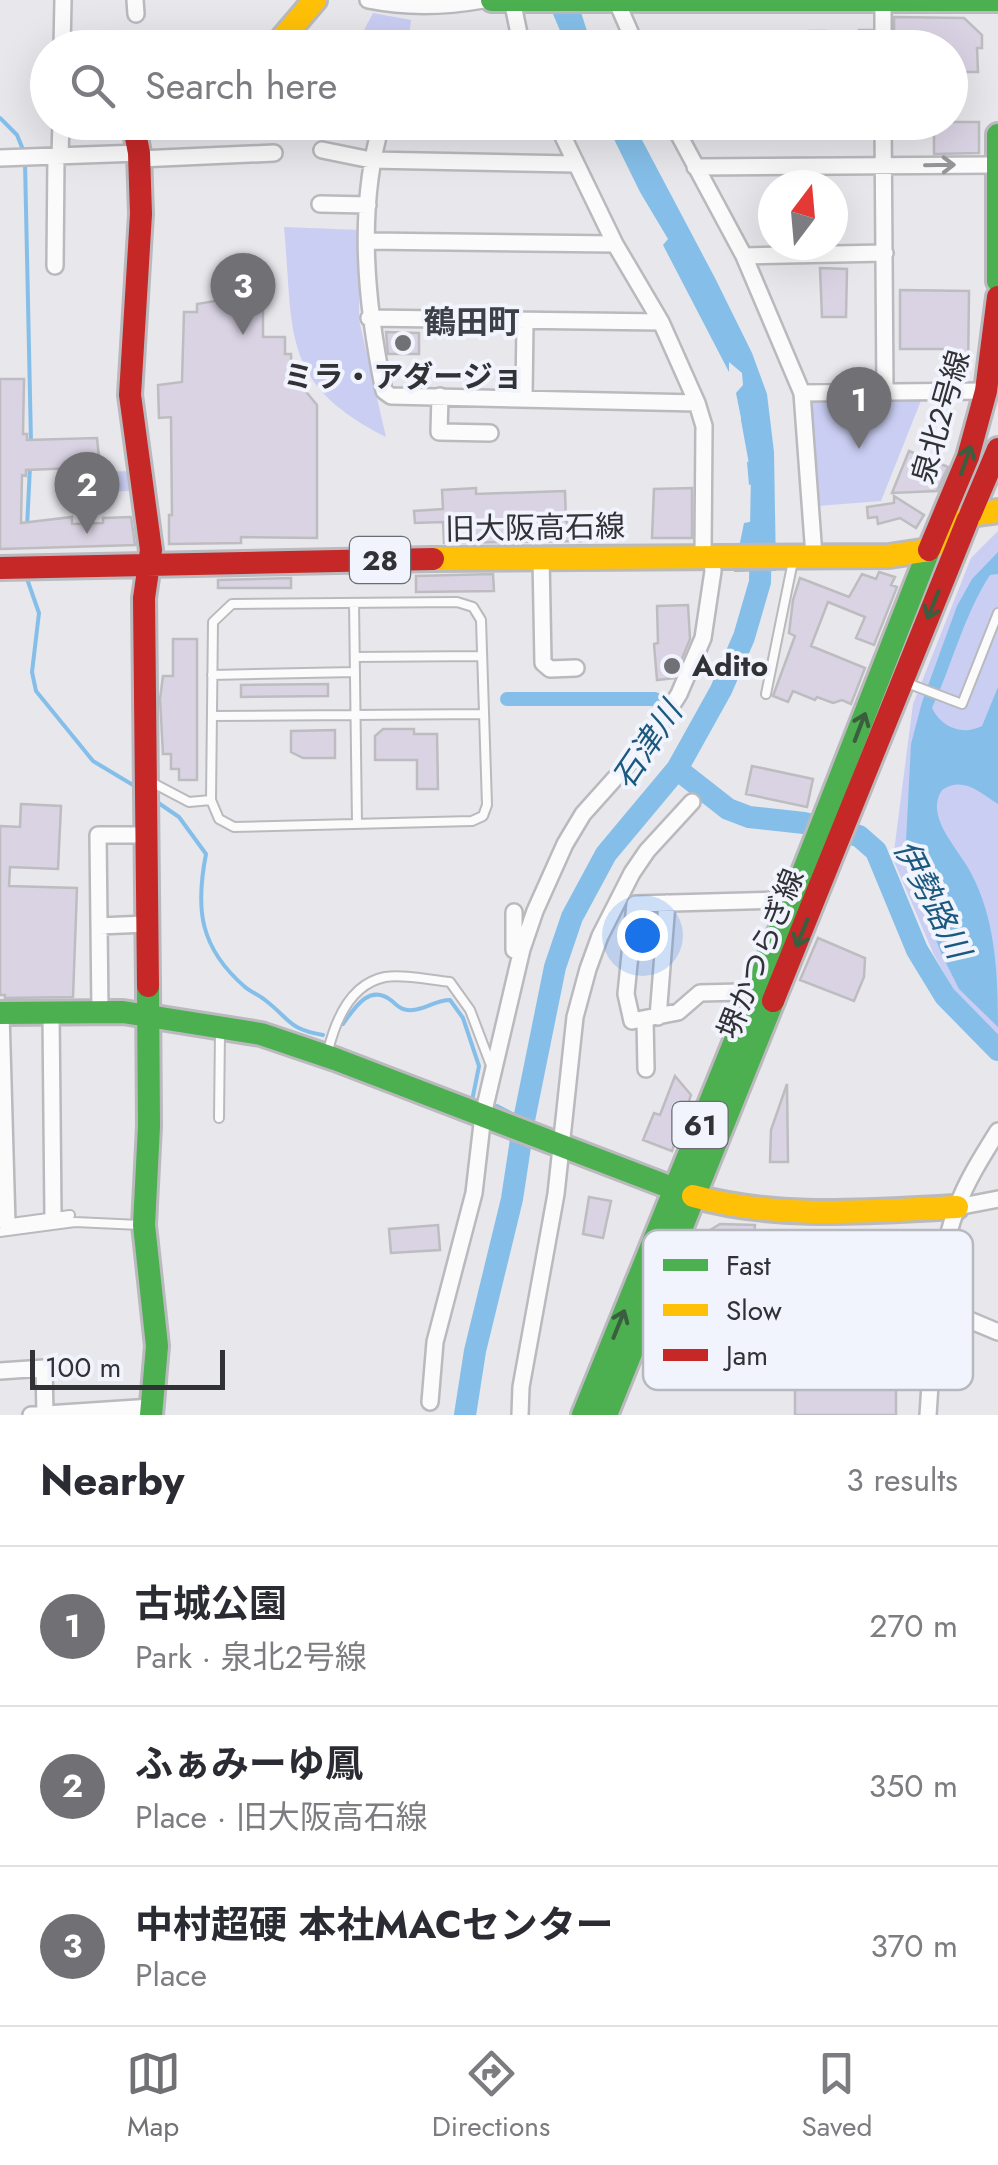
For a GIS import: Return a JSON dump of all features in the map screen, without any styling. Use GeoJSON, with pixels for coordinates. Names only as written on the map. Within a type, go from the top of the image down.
{"type":"FeatureCollection","features":[{"type":"Feature","properties":{"kind":"main road"},"geometry":{"type":"LineString","coordinates":[[289,30],[315,0]]}},
{"type":"Feature","properties":{"kind":"main road"},"geometry":{"type":"LineString","coordinates":[[492,0],[998,0]]}},
{"type":"Feature","properties":{"kind":"main road"},"geometry":{"type":"LineString","coordinates":[[998,135],[998,281]]}},
{"type":"Feature","properties":{"kind":"main road"},"geometry":{"type":"LineString","coordinates":[[136,140],[141,214],[130,395],[151,550],[144,598],[149,1126],[144,1226],[157,1346],[151,1411]]}},
{"type":"Feature","properties":{"kind":"main road","name":"泉北2号線"},"geometry":{"type":"LineString","coordinates":[[929,550],[968,457],[986,391],[998,297]]}},
{"type":"Feature","properties":{"kind":"main road","name":"泉北2号線"},"geometry":{"type":"LineString","coordinates":[[970,515],[998,449]]}},
{"type":"Feature","properties":{"kind":"main road"},"geometry":{"type":"LineString","coordinates":[[929,550],[970,515],[998,511]]}},
{"type":"Feature","properties":{"kind":"main road","name":"堺かつらぎ線"},"geometry":{"type":"LineString","coordinates":[[672,1230],[753,996],[791,903],[911,684],[970,515]]}},
{"type":"Feature","properties":{"kind":"main road","name":"旧大阪高石線"},"geometry":{"type":"LineString","coordinates":[[17,567],[541,557],[890,556],[929,550]]}},
{"type":"Feature","properties":{"kind":"main road","name":"堺かつらぎ線"},"geometry":{"type":"LineString","coordinates":[[668,1230],[832,830],[929,550]]}},
{"type":"Feature","properties":{"kind":"main road"},"geometry":{"type":"LineString","coordinates":[[0,1014],[148,1015],[261,1034],[685,1193],[761,1211],[957,1207]]}},
{"type":"Feature","properties":{"kind":"main road","name":"堺かつらぎ線"},"geometry":{"type":"LineString","coordinates":[[583,1415],[643,1284]]}},
{"type":"Feature","properties":{"kind":"main road","name":"堺かつらぎ線"},"geometry":{"type":"LineString","coordinates":[[606,1415],[643,1311]]}},
{"type":"Feature","properties":{"kind":"street"},"geometry":{"type":"LineString","coordinates":[[62,30],[63,0]]}},
{"type":"Feature","properties":{"kind":"street"},"geometry":{"type":"LineString","coordinates":[[368,0],[446,6],[483,0]]}},
{"type":"Feature","properties":{"kind":"street"},"geometry":{"type":"LineString","coordinates":[[512,0],[518,30]]}},
{"type":"Feature","properties":{"kind":"street"},"geometry":{"type":"LineString","coordinates":[[617,0],[630,30]]}},
{"type":"Feature","properties":{"kind":"street"},"geometry":{"type":"LineString","coordinates":[[883,30],[884,0]]}},
{"type":"Feature","properties":{"kind":"street"},"geometry":{"type":"LineString","coordinates":[[56,266],[59,140]]}},
{"type":"Feature","properties":{"kind":"street"},"geometry":{"type":"LineString","coordinates":[[376,140],[370,160],[368,205],[369,318],[384,391],[391,396],[524,396],[698,403]]}},
{"type":"Feature","properties":{"kind":"street"},"geometry":{"type":"LineString","coordinates":[[430,1402],[435,1342],[474,1192],[516,968],[535,911],[583,814],[652,737],[679,694],[703,638],[713,571],[704,426],[698,403],[564,140]]}},
{"type":"Feature","properties":{"kind":"street"},"geometry":{"type":"LineString","coordinates":[[681,140],[744,256],[802,393],[798,556]]}},
{"type":"Feature","properties":{"kind":"street"},"geometry":{"type":"LineString","coordinates":[[883,140],[885,393]]}},
{"type":"Feature","properties":{"kind":"street"},"geometry":{"type":"LineString","coordinates":[[322,150],[370,160],[575,164]]}},
{"type":"Feature","properties":{"kind":"street"},"geometry":{"type":"LineString","coordinates":[[8,158],[274,153]]}},
{"type":"Feature","properties":{"kind":"street"},"geometry":{"type":"LineString","coordinates":[[695,166],[997,165]]}},
{"type":"Feature","properties":{"kind":"street"},"geometry":{"type":"LineString","coordinates":[[320,204],[368,205]]}},
{"type":"Feature","properties":{"kind":"street"},"geometry":{"type":"LineString","coordinates":[[368,241],[616,244]]}},
{"type":"Feature","properties":{"kind":"street"},"geometry":{"type":"LineString","coordinates":[[744,256],[885,254]]}},
{"type":"Feature","properties":{"kind":"street"},"geometry":{"type":"LineString","coordinates":[[369,318],[660,322]]}},
{"type":"Feature","properties":{"kind":"street"},"geometry":{"type":"LineString","coordinates":[[524,396],[525,322]]}},
{"type":"Feature","properties":{"kind":"street"},"geometry":{"type":"LineString","coordinates":[[802,393],[986,391]]}},
{"type":"Feature","properties":{"kind":"street"},"geometry":{"type":"LineString","coordinates":[[440,396],[439,432],[490,433]]}},
{"type":"Feature","properties":{"kind":"street"},"geometry":{"type":"LineString","coordinates":[[541,557],[549,622],[543,663],[550,669],[576,668]]}},
{"type":"Feature","properties":{"kind":"street"},"geometry":{"type":"LineString","coordinates":[[520,1415],[521,1387],[556,1194],[556,1144],[576,1017],[600,936],[647,851],[692,802]]}},
{"type":"Feature","properties":{"kind":"street"},"geometry":{"type":"LineString","coordinates":[[100,1012],[98,835],[145,835]]}},
{"type":"Feature","properties":{"kind":"street"},"geometry":{"type":"LineString","coordinates":[[753,996],[740,992],[700,994],[678,1012],[632,1021],[626,994],[635,904],[778,900],[791,903]]}},
{"type":"Feature","properties":{"kind":"street"},"geometry":{"type":"LineString","coordinates":[[646,1069],[666,903]]}},
{"type":"Feature","properties":{"kind":"street"},"geometry":{"type":"LineString","coordinates":[[514,912],[516,968]]}},
{"type":"Feature","properties":{"kind":"street"},"geometry":{"type":"LineString","coordinates":[[99,926],[146,924]]}},
{"type":"Feature","properties":{"kind":"street"},"geometry":{"type":"LineString","coordinates":[[50,1013],[62,1216]]}},
{"type":"Feature","properties":{"kind":"street"},"geometry":{"type":"LineString","coordinates":[[0,1014],[2,1227]]}},
{"type":"Feature","properties":{"kind":"street"},"geometry":{"type":"LineString","coordinates":[[951,1230],[977,1164],[998,1131]]}},
{"type":"Feature","properties":{"kind":"street"},"geometry":{"type":"LineString","coordinates":[[957,1207],[998,1199]]}},
{"type":"Feature","properties":{"kind":"street"},"geometry":{"type":"LineString","coordinates":[[973,1322],[998,1332]]}},
{"type":"Feature","properties":{"kind":"street"},"geometry":{"type":"LineString","coordinates":[[0,1370],[44,1368],[45,1414]]}},
{"type":"Feature","properties":{"kind":"street"},"geometry":{"type":"LineString","coordinates":[[928,1415],[930,1390]]}},
{"type":"Feature","properties":{"kind":"street"},"geometry":{"type":"LineString","coordinates":[[31,1415],[151,1411]]}},
{"type":"Feature","properties":{"kind":"lane"},"geometry":{"type":"LineString","coordinates":[[766,694],[798,556]]}},
{"type":"Feature","properties":{"kind":"lane"},"geometry":{"type":"LineString","coordinates":[[458,602],[474,607],[481,620],[487,805],[483,816],[472,821],[234,827],[219,818],[211,800],[212,622],[232,604],[354,603],[458,602]]}},
{"type":"Feature","properties":{"kind":"lane"},"geometry":{"type":"LineString","coordinates":[[354,603],[357,824]]}},
{"type":"Feature","properties":{"kind":"lane"},"geometry":{"type":"LineString","coordinates":[[911,684],[962,704],[998,613]]}},
{"type":"Feature","properties":{"kind":"lane"},"geometry":{"type":"LineString","coordinates":[[355,657],[482,656]]}},
{"type":"Feature","properties":{"kind":"lane"},"geometry":{"type":"LineString","coordinates":[[212,675],[355,672]]}},
{"type":"Feature","properties":{"kind":"lane"},"geometry":{"type":"LineString","coordinates":[[212,716],[484,714]]}},
{"type":"Feature","properties":{"kind":"lane"},"geometry":{"type":"LineString","coordinates":[[144,779],[189,802],[211,800]]}},
{"type":"Feature","properties":{"kind":"lane"},"geometry":{"type":"LineString","coordinates":[[326,1056],[336,1020],[352,998],[370,983],[386,977],[450,982],[470,1010],[494,1071]]}},
{"type":"Feature","properties":{"kind":"lane"},"geometry":{"type":"LineString","coordinates":[[219,1118],[220,1026]]}},
{"type":"Feature","properties":{"kind":"lane"},"geometry":{"type":"LineString","coordinates":[[2,1227],[62,1216]]}},
{"type":"Feature","properties":{"kind":"lane"},"geometry":{"type":"LineString","coordinates":[[2,1227],[75,1222],[144,1226]]}},
{"type":"Feature","properties":{"kind":"shaded area"},"geometry":{"type":"Polygon","coordinates":[[[373,13],[411,20],[410,30],[364,30],[373,13]]]}},
{"type":"Feature","properties":{"kind":"shaded area"},"geometry":{"type":"Polygon","coordinates":[[[284,227],[360,230],[359,320],[386,437],[351,417],[309,375],[292,325],[284,227]]]}},
{"type":"Feature","properties":{"kind":"shaded area"},"geometry":{"type":"Polygon","coordinates":[[[815,398],[922,398],[881,501],[818,506],[811,403],[815,398]]]}},
{"type":"Feature","properties":{"kind":"shaded area"},"geometry":{"type":"Polygon","coordinates":[[[131,471],[132,491],[91,492],[90,472],[131,471]]]}},
{"type":"Feature","properties":{"kind":"shaded area"},"geometry":{"type":"Polygon","coordinates":[[[998,531],[998,1036],[955,992],[934,955],[893,859],[913,704],[971,558],[998,531]]]}},
{"type":"Feature","properties":{"kind":"water"},"geometry":{"type":"Polygon","coordinates":[[[547,0],[577,0],[587,30],[560,30],[547,0]]]}},
{"type":"Feature","properties":{"kind":"water"},"geometry":{"type":"Polygon","coordinates":[[[614,140],[642,140],[752,353],[767,394],[774,452],[776,571],[734,572],[744,523],[766,519],[764,487],[760,482],[749,485],[747,462],[760,458],[758,448],[746,443],[736,393],[743,385],[742,373],[729,362],[729,372],[663,245],[668,239],[614,140]]]}},
{"type":"Feature","properties":{"kind":"water"},"geometry":{"type":"Polygon","coordinates":[[[998,552],[998,574],[990,575],[973,607],[932,708],[953,728],[974,729],[982,726],[998,687],[998,804],[971,787],[957,785],[942,790],[937,811],[986,910],[996,968],[998,1027],[959,989],[942,955],[927,918],[906,841],[911,744],[922,702],[957,606],[972,579],[998,552]]]}},
{"type":"Feature","properties":{"kind":"building"},"geometry":{"type":"Polygon","coordinates":[[[894,17],[964,18],[982,35],[982,48],[977,48],[978,72],[968,72],[968,30],[894,30],[894,17]]]}},
{"type":"Feature","properties":{"kind":"building"},"geometry":{"type":"Polygon","coordinates":[[[968,122],[979,122],[979,153],[934,154],[934,140],[968,140],[968,122]]]}},
{"type":"Feature","properties":{"kind":"building"},"geometry":{"type":"Polygon","coordinates":[[[820,268],[847,269],[846,317],[822,317],[820,268]]]}},
{"type":"Feature","properties":{"kind":"building"},"geometry":{"type":"Polygon","coordinates":[[[900,290],[969,291],[968,374],[947,374],[944,349],[900,349],[900,290]]]}},
{"type":"Feature","properties":{"kind":"building"},"geometry":{"type":"Polygon","coordinates":[[[221,300],[221,305],[263,305],[263,337],[285,337],[285,354],[291,354],[292,387],[302,387],[317,405],[317,538],[241,537],[241,543],[169,544],[171,417],[159,418],[158,385],[182,382],[184,312],[197,312],[197,304],[221,300]]]}},
{"type":"Feature","properties":{"kind":"building","name":"ミラ・アダージョ"},"geometry":{"type":"Polygon","coordinates":[[[386,332],[419,333],[419,354],[388,354],[386,332]]]}},
{"type":"Feature","properties":{"kind":"building"},"geometry":{"type":"Polygon","coordinates":[[[0,379],[24,379],[23,434],[27,434],[27,440],[97,438],[100,467],[26,470],[26,476],[22,475],[21,523],[72,517],[72,524],[103,523],[103,518],[131,517],[135,545],[0,549],[0,379]]]}},
{"type":"Feature","properties":{"kind":"building"},"geometry":{"type":"Polygon","coordinates":[[[909,451],[948,467],[937,491],[892,493],[909,451]]]}},
{"type":"Feature","properties":{"kind":"building"},"geometry":{"type":"Polygon","coordinates":[[[476,488],[476,494],[565,491],[566,521],[580,541],[444,543],[443,522],[415,523],[414,511],[443,509],[442,490],[476,488]]]}},
{"type":"Feature","properties":{"kind":"building"},"geometry":{"type":"Polygon","coordinates":[[[692,488],[692,538],[652,538],[654,489],[692,488]]]}},
{"type":"Feature","properties":{"kind":"building"},"geometry":{"type":"Polygon","coordinates":[[[894,496],[924,515],[916,528],[900,518],[878,524],[877,517],[868,518],[867,507],[894,503],[894,496]]]}},
{"type":"Feature","properties":{"kind":"building"},"geometry":{"type":"Polygon","coordinates":[[[879,572],[895,577],[891,585],[897,587],[874,645],[856,638],[865,617],[828,602],[811,646],[865,668],[851,704],[817,697],[815,700],[793,691],[788,702],[773,696],[795,636],[789,633],[800,578],[849,597],[862,574],[876,579],[879,572]]]}},
{"type":"Feature","properties":{"kind":"building"},"geometry":{"type":"Polygon","coordinates":[[[493,574],[494,591],[416,592],[416,576],[493,574]]]}},
{"type":"Feature","properties":{"kind":"building"},"geometry":{"type":"Polygon","coordinates":[[[291,578],[291,588],[218,588],[218,580],[291,578]]]}},
{"type":"Feature","properties":{"kind":"building"},"geometry":{"type":"Polygon","coordinates":[[[688,605],[690,639],[674,678],[657,680],[657,606],[688,605]]]}},
{"type":"Feature","properties":{"kind":"building"},"geometry":{"type":"Polygon","coordinates":[[[173,639],[197,639],[197,780],[179,780],[179,769],[171,769],[171,754],[163,754],[160,699],[163,676],[173,676],[173,639]]]}},
{"type":"Feature","properties":{"kind":"building"},"geometry":{"type":"Polygon","coordinates":[[[328,684],[328,696],[241,697],[241,685],[328,684]]]}},
{"type":"Feature","properties":{"kind":"building"},"geometry":{"type":"Polygon","coordinates":[[[383,729],[437,734],[438,789],[417,789],[417,760],[375,760],[375,736],[383,729]]]}},
{"type":"Feature","properties":{"kind":"building"},"geometry":{"type":"Polygon","coordinates":[[[335,730],[335,758],[303,758],[291,752],[291,731],[335,730]]]}},
{"type":"Feature","properties":{"kind":"building"},"geometry":{"type":"Polygon","coordinates":[[[752,766],[813,779],[807,807],[746,794],[752,766]]]}},
{"type":"Feature","properties":{"kind":"building"},"geometry":{"type":"Polygon","coordinates":[[[21,804],[61,806],[58,869],[10,867],[9,886],[77,888],[73,997],[0,995],[0,826],[20,827],[21,804]]]}},
{"type":"Feature","properties":{"kind":"building"},"geometry":{"type":"Polygon","coordinates":[[[818,938],[865,958],[864,977],[854,1001],[800,980],[818,938]]]}},
{"type":"Feature","properties":{"kind":"building"},"geometry":{"type":"Polygon","coordinates":[[[675,1076],[691,1095],[672,1151],[643,1140],[654,1113],[660,1115],[675,1076]]]}},
{"type":"Feature","properties":{"kind":"building"},"geometry":{"type":"Polygon","coordinates":[[[787,1084],[788,1162],[770,1162],[771,1130],[787,1084]]]}},
{"type":"Feature","properties":{"kind":"building"},"geometry":{"type":"Polygon","coordinates":[[[589,1197],[611,1201],[603,1238],[583,1234],[589,1197]]]}},
{"type":"Feature","properties":{"kind":"building"},"geometry":{"type":"Polygon","coordinates":[[[720,1224],[755,1225],[755,1230],[710,1230],[720,1224]]]}},
{"type":"Feature","properties":{"kind":"building"},"geometry":{"type":"Polygon","coordinates":[[[438,1225],[440,1250],[391,1253],[389,1229],[438,1225]]]}},
{"type":"Feature","properties":{"kind":"building"},"geometry":{"type":"Polygon","coordinates":[[[795,1390],[896,1390],[896,1415],[795,1415],[795,1390]]]}},
{"type":"Feature","properties":{"kind":"waterway"},"geometry":{"type":"LineString","coordinates":[[0,118],[17,135],[24,152]]}},
{"type":"Feature","properties":{"kind":"waterway"},"geometry":{"type":"LineString","coordinates":[[25,162],[31,442]]}},
{"type":"Feature","properties":{"kind":"waterway","name":"石津川"},"geometry":{"type":"LineString","coordinates":[[465,1415],[475,1351],[512,1199],[555,967],[572,917],[606,854],[677,769],[721,690],[744,637],[760,582],[762,474],[752,419]]}},
{"type":"Feature","properties":{"kind":"waterway"},"geometry":{"type":"LineString","coordinates":[[27,527],[30,467]]}},
{"type":"Feature","properties":{"kind":"waterway"},"geometry":{"type":"LineString","coordinates":[[26,576],[39,613],[32,672],[36,691],[93,761],[133,785]]}},
{"type":"Feature","properties":{"kind":"waterway"},"geometry":{"type":"LineString","coordinates":[[507,699],[655,699],[663,706]]}},
{"type":"Feature","properties":{"kind":"waterway","name":"伊勢路川"},"geometry":{"type":"LineString","coordinates":[[677,769],[728,809],[749,817],[804,823],[859,836],[876,851],[917,950],[945,996],[998,1050]]}},
{"type":"Feature","properties":{"kind":"waterway"},"geometry":{"type":"LineString","coordinates":[[157,802],[179,817],[206,854],[202,910],[204,927],[218,958],[245,987],[291,1023],[323,1035]]}},
{"type":"Feature","properties":{"kind":"waterway"},"geometry":{"type":"LineString","coordinates":[[343,1024],[370,996],[384,996],[409,1010],[450,1000],[463,1018],[479,1066],[472,1101],[475,1102]]}},
{"type":"Feature","properties":{"kind":"waterway"},"geometry":{"type":"LineString","coordinates":[[497,1106],[520,1118]]}},
{"type":"Feature","properties":{"kind":"traffic: fast"},"geometry":{"type":"LineString","coordinates":[[492,0],[998,0]]}},
{"type":"Feature","properties":{"kind":"traffic: fast"},"geometry":{"type":"LineString","coordinates":[[998,135],[998,281]]}},
{"type":"Feature","properties":{"kind":"traffic: fast"},"geometry":{"type":"LineString","coordinates":[[658,1230],[929,550]]}},
{"type":"Feature","properties":{"kind":"traffic: fast"},"geometry":{"type":"LineString","coordinates":[[148,986],[149,1126],[144,1225],[157,1346],[151,1415]]}},
{"type":"Feature","properties":{"kind":"traffic: fast"},"geometry":{"type":"LineString","coordinates":[[681,1230],[773,1001]]}},
{"type":"Feature","properties":{"kind":"traffic: fast"},"geometry":{"type":"LineString","coordinates":[[0,1013],[123,1012],[261,1034],[693,1196]]}},
{"type":"Feature","properties":{"kind":"traffic: fast"},"geometry":{"type":"LineString","coordinates":[[583,1415],[643,1267]]}},
{"type":"Feature","properties":{"kind":"traffic: fast"},"geometry":{"type":"LineString","coordinates":[[606,1415],[643,1323]]}},
{"type":"Feature","properties":{"kind":"traffic: slow"},"geometry":{"type":"LineString","coordinates":[[289,30],[315,0]]}},
{"type":"Feature","properties":{"kind":"traffic: slow"},"geometry":{"type":"LineString","coordinates":[[433,559],[889,556],[929,550],[970,515],[998,511]]}},
{"type":"Feature","properties":{"kind":"traffic: slow"},"geometry":{"type":"LineString","coordinates":[[693,1196],[725,1204],[791,1211],[957,1207]]}},
{"type":"Feature","properties":{"kind":"traffic: jam"},"geometry":{"type":"LineString","coordinates":[[136,140],[141,214],[130,395],[151,550],[144,598],[148,986]]}},
{"type":"Feature","properties":{"kind":"traffic: jam"},"geometry":{"type":"LineString","coordinates":[[929,550],[968,457],[986,391],[998,297]]}},
{"type":"Feature","properties":{"kind":"traffic: jam"},"geometry":{"type":"LineString","coordinates":[[970,515],[998,449]]}},
{"type":"Feature","properties":{"kind":"traffic: jam"},"geometry":{"type":"LineString","coordinates":[[773,1001],[968,519]]}},
{"type":"Feature","properties":{"kind":"traffic: jam"},"geometry":{"type":"LineString","coordinates":[[0,568],[433,559]]}},
{"type":"Feature","properties":{"kind":"place","name":"中村超硬 本社MACセンター"},"geometry":{"type":"Point","coordinates":[243,335]}},
{"type":"Feature","properties":{"kind":"place","name":"ミラ・アダージョ"},"geometry":{"type":"Point","coordinates":[403,343]}},
{"type":"Feature","properties":{"kind":"place","name":"古城公園"},"geometry":{"type":"Point","coordinates":[859,449]}},
{"type":"Feature","properties":{"kind":"place","name":"ふぁみーゆ鳳"},"geometry":{"type":"Point","coordinates":[87,534]}},
{"type":"Feature","properties":{"kind":"place","name":"Adito"},"geometry":{"type":"Point","coordinates":[672,666]}},
{"type":"Feature","properties":{"kind":"district","name":"鶴田町"},"geometry":{"type":"Point","coordinates":[472,322]}}]}
